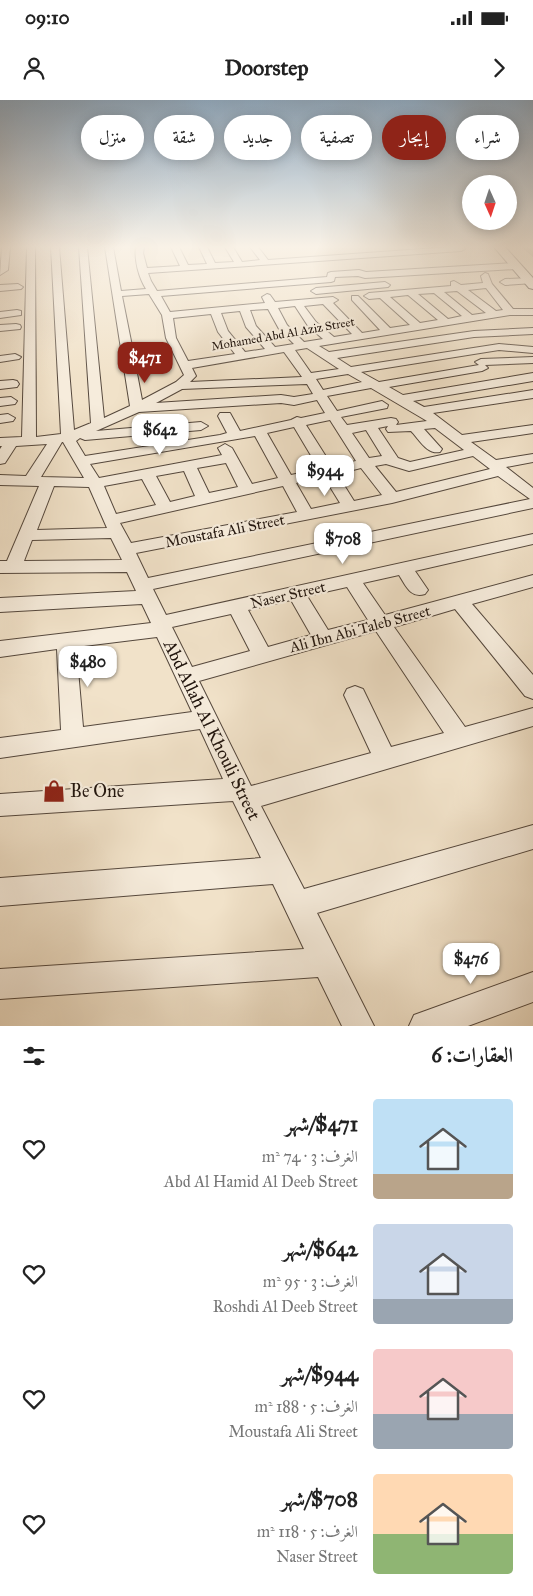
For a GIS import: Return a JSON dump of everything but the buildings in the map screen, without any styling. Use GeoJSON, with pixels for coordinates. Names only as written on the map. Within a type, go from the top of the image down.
{"type":"FeatureCollection","features":[{"type":"Feature","properties":{"kind":"street"},"geometry":{"type":"LineString","coordinates":[[3,290],[18,300]]}},
{"type":"Feature","properties":{"kind":"street"},"geometry":{"type":"LineString","coordinates":[[87,290],[98,425]]}},
{"type":"Feature","properties":{"kind":"street"},"geometry":{"type":"LineString","coordinates":[[116,290],[137,408]]}},
{"type":"Feature","properties":{"kind":"street"},"geometry":{"type":"LineString","coordinates":[[117,294],[129,290]]}},
{"type":"Feature","properties":{"kind":"street"},"geometry":{"type":"LineString","coordinates":[[154,290],[165,310],[171,338],[188,370]]}},
{"type":"Feature","properties":{"kind":"street"},"geometry":{"type":"LineString","coordinates":[[310,291],[319,290]]}},
{"type":"Feature","properties":{"kind":"street"},"geometry":{"type":"LineString","coordinates":[[165,310],[215,311],[433,290]]}},
{"type":"Feature","properties":{"kind":"street"},"geometry":{"type":"LineString","coordinates":[[436,290],[470,318]]}},
{"type":"Feature","properties":{"kind":"street"},"geometry":{"type":"LineString","coordinates":[[462,290],[494,314]]}},
{"type":"Feature","properties":{"kind":"street"},"geometry":{"type":"LineString","coordinates":[[494,290],[505,307]]}},
{"type":"Feature","properties":{"kind":"street"},"geometry":{"type":"LineString","coordinates":[[410,292],[446,322]]}},
{"type":"Feature","properties":{"kind":"street"},"geometry":{"type":"LineString","coordinates":[[44,293],[68,437]]}},
{"type":"Feature","properties":{"kind":"street"},"geometry":{"type":"LineString","coordinates":[[29,442],[44,293]]}},
{"type":"Feature","properties":{"kind":"street"},"geometry":{"type":"LineString","coordinates":[[382,295],[417,326]]}},
{"type":"Feature","properties":{"kind":"street"},"geometry":{"type":"LineString","coordinates":[[0,296],[18,300]]}},
{"type":"Feature","properties":{"kind":"street"},"geometry":{"type":"LineString","coordinates":[[266,296],[283,327],[305,344],[422,411],[533,495]]}},
{"type":"Feature","properties":{"kind":"street"},"geometry":{"type":"LineString","coordinates":[[355,298],[387,331]]}},
{"type":"Feature","properties":{"kind":"street"},"geometry":{"type":"LineString","coordinates":[[0,305],[18,300]]}},
{"type":"Feature","properties":{"kind":"street"},"geometry":{"type":"LineString","coordinates":[[0,315],[18,300]]}},
{"type":"Feature","properties":{"kind":"street"},"geometry":{"type":"LineString","coordinates":[[325,300],[358,335]]}},
{"type":"Feature","properties":{"kind":"street"},"geometry":{"type":"LineString","coordinates":[[505,307],[516,300]]}},
{"type":"Feature","properties":{"kind":"street"},"geometry":{"type":"LineString","coordinates":[[165,310],[200,302]]}},
{"type":"Feature","properties":{"kind":"street"},"geometry":{"type":"LineString","coordinates":[[297,303],[312,324],[331,340]]}},
{"type":"Feature","properties":{"kind":"street"},"geometry":{"type":"LineString","coordinates":[[505,307],[533,307]]}},
{"type":"Feature","properties":{"kind":"street","name":"Mohamed Abd Al Aziz Street"},"geometry":{"type":"LineString","coordinates":[[188,370],[242,355],[494,314],[505,307],[533,312]]}},
{"type":"Feature","properties":{"kind":"street"},"geometry":{"type":"LineString","coordinates":[[244,308],[251,327],[272,350]]}},
{"type":"Feature","properties":{"kind":"street"},"geometry":{"type":"LineString","coordinates":[[215,311],[223,332],[242,355]]}},
{"type":"Feature","properties":{"kind":"street"},"geometry":{"type":"LineString","coordinates":[[0,328],[15,342]]}},
{"type":"Feature","properties":{"kind":"street"},"geometry":{"type":"LineString","coordinates":[[188,370],[225,375],[306,373],[330,359],[474,334],[533,331]]}},
{"type":"Feature","properties":{"kind":"street"},"geometry":{"type":"LineString","coordinates":[[0,338],[15,342]]}},
{"type":"Feature","properties":{"kind":"street"},"geometry":{"type":"LineString","coordinates":[[0,349],[15,342]]}},
{"type":"Feature","properties":{"kind":"street"},"geometry":{"type":"LineString","coordinates":[[0,359],[15,342]]}},
{"type":"Feature","properties":{"kind":"street"},"geometry":{"type":"LineString","coordinates":[[31,481],[68,437],[137,408],[180,385],[196,386],[347,369],[499,347],[533,350]]}},
{"type":"Feature","properties":{"kind":"street"},"geometry":{"type":"LineString","coordinates":[[287,348],[306,373],[365,463],[392,498]]}},
{"type":"Feature","properties":{"kind":"street"},"geometry":{"type":"LineString","coordinates":[[137,408],[281,399],[294,401],[482,365],[533,360]]}},
{"type":"Feature","properties":{"kind":"street"},"geometry":{"type":"LineString","coordinates":[[130,368],[156,366]]}},
{"type":"Feature","properties":{"kind":"street"},"geometry":{"type":"LineString","coordinates":[[180,385],[188,370]]}},
{"type":"Feature","properties":{"kind":"street"},"geometry":{"type":"LineString","coordinates":[[401,399],[531,380]]}},
{"type":"Feature","properties":{"kind":"street"},"geometry":{"type":"LineString","coordinates":[[0,385],[13,384]]}},
{"type":"Feature","properties":{"kind":"street"},"geometry":{"type":"LineString","coordinates":[[422,411],[533,394]]}},
{"type":"Feature","properties":{"kind":"street"},"geometry":{"type":"LineString","coordinates":[[82,461],[220,439],[382,405]]}},
{"type":"Feature","properties":{"kind":"street"},"geometry":{"type":"LineString","coordinates":[[268,413],[277,426]]}},
{"type":"Feature","properties":{"kind":"street"},"geometry":{"type":"LineString","coordinates":[[224,416],[235,435]]}},
{"type":"Feature","properties":{"kind":"street"},"geometry":{"type":"LineString","coordinates":[[297,422],[349,506]]}},
{"type":"Feature","properties":{"kind":"street"},"geometry":{"type":"LineString","coordinates":[[343,430],[370,426],[414,426],[440,423]]}},
{"type":"Feature","properties":{"kind":"street"},"geometry":{"type":"LineString","coordinates":[[0,460],[6,442],[29,442],[201,426]]}},
{"type":"Feature","properties":{"kind":"street"},"geometry":{"type":"LineString","coordinates":[[370,426],[392,460]]}},
{"type":"Feature","properties":{"kind":"street"},"geometry":{"type":"LineString","coordinates":[[414,426],[435,450]]}},
{"type":"Feature","properties":{"kind":"street"},"geometry":{"type":"LineString","coordinates":[[461,439],[533,429]]}},
{"type":"Feature","properties":{"kind":"street"},"geometry":{"type":"LineString","coordinates":[[258,430],[307,515]]}},
{"type":"Feature","properties":{"kind":"street","name":"Abd Allah Al Khouli Street"},"geometry":{"type":"LineString","coordinates":[[68,437],[95,483],[242,794],[358,1026]]}},
{"type":"Feature","properties":{"kind":"street"},"geometry":{"type":"LineString","coordinates":[[220,439],[247,489]]}},
{"type":"Feature","properties":{"kind":"street"},"geometry":{"type":"LineString","coordinates":[[0,605],[129,558],[165,508],[365,463],[392,460],[409,467],[476,451]]}},
{"type":"Feature","properties":{"kind":"street"},"geometry":{"type":"LineString","coordinates":[[2,483],[31,481],[95,483],[230,458]]}},
{"type":"Feature","properties":{"kind":"street","name":"Moustafa Ali Street"},"geometry":{"type":"LineString","coordinates":[[129,558],[307,515],[392,498],[533,458]]}},
{"type":"Feature","properties":{"kind":"street"},"geometry":{"type":"LineString","coordinates":[[189,466],[204,499]]}},
{"type":"Feature","properties":{"kind":"street"},"geometry":{"type":"LineString","coordinates":[[147,473],[165,508]]}},
{"type":"Feature","properties":{"kind":"street"},"geometry":{"type":"LineString","coordinates":[[6,567],[26,536],[48,482]]}},
{"type":"Feature","properties":{"kind":"street"},"geometry":{"type":"LineString","coordinates":[[6,567],[129,558],[533,503]]}},
{"type":"Feature","properties":{"kind":"street"},"geometry":{"type":"LineString","coordinates":[[26,536],[129,558]]}},
{"type":"Feature","properties":{"kind":"street","name":"Naser Street"},"geometry":{"type":"LineString","coordinates":[[0,649],[66,642],[162,626],[237,606],[533,539]]}},
{"type":"Feature","properties":{"kind":"street"},"geometry":{"type":"LineString","coordinates":[[403,568],[419,590]]}},
{"type":"Feature","properties":{"kind":"street"},"geometry":{"type":"LineString","coordinates":[[351,580],[460,738]]}},
{"type":"Feature","properties":{"kind":"street","name":"Ali Ibn Abi Taleb Street"},"geometry":{"type":"LineString","coordinates":[[186,677],[460,602],[533,580]]}},
{"type":"Feature","properties":{"kind":"street"},"geometry":{"type":"LineString","coordinates":[[296,593],[323,639]]}},
{"type":"Feature","properties":{"kind":"street"},"geometry":{"type":"LineString","coordinates":[[460,602],[533,690]]}},
{"type":"Feature","properties":{"kind":"street"},"geometry":{"type":"LineString","coordinates":[[237,606],[263,656]]}},
{"type":"Feature","properties":{"kind":"street"},"geometry":{"type":"LineString","coordinates":[[66,642],[73,737]]}},
{"type":"Feature","properties":{"kind":"street"},"geometry":{"type":"LineString","coordinates":[[355,695],[384,759]]}},
{"type":"Feature","properties":{"kind":"street"},"geometry":{"type":"LineString","coordinates":[[0,806],[242,794],[384,759],[533,717]]}},
{"type":"Feature","properties":{"kind":"street"},"geometry":{"type":"LineString","coordinates":[[0,748],[206,719]]}},
{"type":"Feature","properties":{"kind":"street"},"geometry":{"type":"LineString","coordinates":[[298,905],[533,837]]}},
{"type":"Feature","properties":{"kind":"street"},"geometry":{"type":"LineString","coordinates":[[0,892],[280,870]]}},
{"type":"Feature","properties":{"kind":"street"},"geometry":{"type":"LineString","coordinates":[[0,984],[326,962]]}},
{"type":"Feature","properties":{"kind":"street"},"geometry":{"type":"LineString","coordinates":[[425,1026],[533,987]]}},
{"type":"Feature","properties":{"kind":"place","name":"Be One"},"geometry":{"type":"Point","coordinates":[54,791]}}]}
